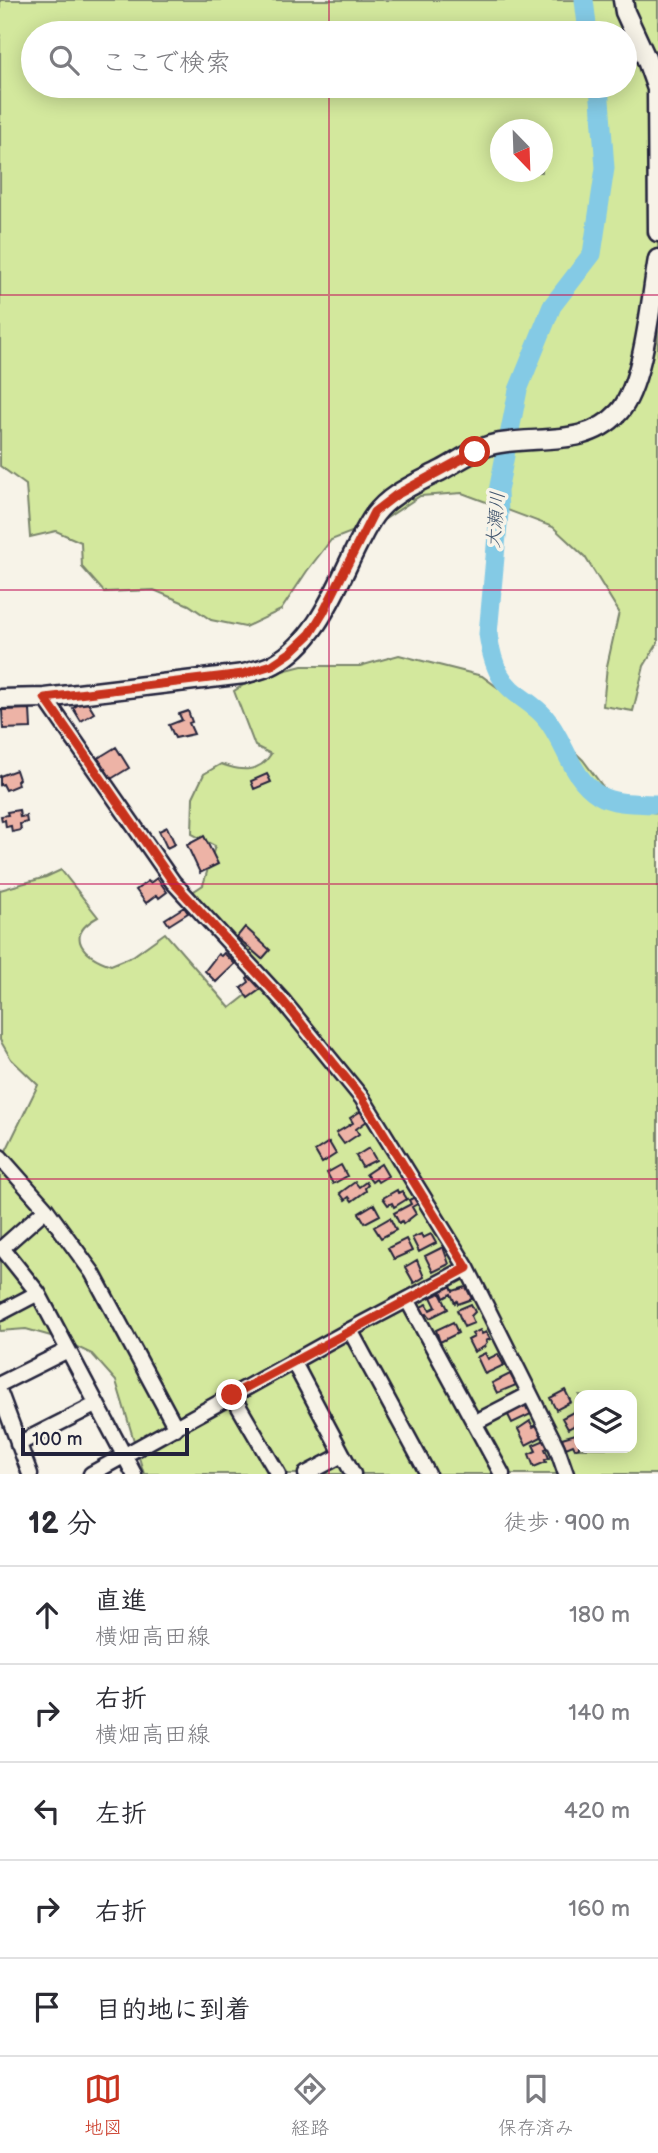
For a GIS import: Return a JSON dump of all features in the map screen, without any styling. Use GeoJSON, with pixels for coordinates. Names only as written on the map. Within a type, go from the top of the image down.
{"type":"FeatureCollection","features":[{"type":"Feature","properties":{"kind":"main road"},"geometry":{"type":"LineString","coordinates":[[622,0],[629,21]]}},
{"type":"Feature","properties":{"kind":"main road"},"geometry":{"type":"LineString","coordinates":[[637,38],[657,89],[658,232]]}},
{"type":"Feature","properties":{"kind":"main road"},"geometry":{"type":"LineString","coordinates":[[0,699],[45,698],[243,674],[272,665],[290,653],[310,634],[323,613],[374,512],[396,495],[494,444],[587,434],[605,426],[621,410],[633,391],[658,259]]}},
{"type":"Feature","properties":{"kind":"street"},"geometry":{"type":"LineString","coordinates":[[45,698],[173,882],[283,1001],[362,1098],[467,1268],[557,1448],[566,1474]]}},
{"type":"Feature","properties":{"kind":"street"},"geometry":{"type":"LineString","coordinates":[[0,1157],[46,1209],[92,1272],[176,1429]]}},
{"type":"Feature","properties":{"kind":"street"},"geometry":{"type":"LineString","coordinates":[[46,1209],[1,1247],[38,1293],[134,1474]]}},
{"type":"Feature","properties":{"kind":"street"},"geometry":{"type":"LineString","coordinates":[[91,1474],[467,1268]]}},
{"type":"Feature","properties":{"kind":"street"},"geometry":{"type":"LineString","coordinates":[[0,1313],[38,1293]]}},
{"type":"Feature","properties":{"kind":"street"},"geometry":{"type":"LineString","coordinates":[[408,1301],[502,1474]]}},
{"type":"Feature","properties":{"kind":"street"},"geometry":{"type":"LineString","coordinates":[[350,1330],[428,1474]]}},
{"type":"Feature","properties":{"kind":"street"},"geometry":{"type":"LineString","coordinates":[[0,1384],[68,1350]]}},
{"type":"Feature","properties":{"kind":"street"},"geometry":{"type":"LineString","coordinates":[[293,1361],[353,1474]]}},
{"type":"Feature","properties":{"kind":"street"},"geometry":{"type":"LineString","coordinates":[[0,1393],[30,1474]]}},
{"type":"Feature","properties":{"kind":"street"},"geometry":{"type":"LineString","coordinates":[[474,1423],[530,1394]]}},
{"type":"Feature","properties":{"kind":"street"},"geometry":{"type":"LineString","coordinates":[[232,1395],[278,1474]]}},
{"type":"Feature","properties":{"kind":"street"},"geometry":{"type":"LineString","coordinates":[[18,1444],[97,1404]]}},
{"type":"Feature","properties":{"kind":"street"},"geometry":{"type":"LineString","coordinates":[[306,1474],[342,1455]]}},
{"type":"Feature","properties":{"kind":"green space"},"geometry":{"type":"Polygon","coordinates":[[[0,0],[658,0],[658,643],[644,666],[633,711],[603,706],[607,666],[619,612],[585,557],[553,527],[462,493],[420,496],[385,519],[331,540],[281,610],[245,627],[211,620],[189,605],[154,590],[104,592],[82,567],[81,542],[56,531],[30,537],[26,485],[0,466],[0,0]]]}},
{"type":"Feature","properties":{"kind":"green space"},"geometry":{"type":"Polygon","coordinates":[[[399,655],[482,676],[543,721],[583,760],[618,807],[658,813],[658,1474],[144,1474],[116,1381],[92,1354],[58,1338],[26,1329],[0,1331],[0,1163],[38,1085],[11,1059],[0,1040],[0,890],[61,870],[98,917],[81,931],[81,945],[86,951],[111,965],[133,956],[165,933],[230,1008],[263,982],[188,895],[203,885],[215,846],[192,834],[193,797],[204,774],[221,764],[235,768],[255,768],[271,754],[255,746],[234,691],[255,678],[302,666],[360,666],[399,655]]]}},
{"type":"Feature","properties":{"kind":"building"},"geometry":{"type":"Polygon","coordinates":[[[86,700],[94,713],[81,721],[73,708],[86,700]]]}},
{"type":"Feature","properties":{"kind":"building"},"geometry":{"type":"Polygon","coordinates":[[[30,709],[31,728],[3,729],[2,710],[30,709]]]}},
{"type":"Feature","properties":{"kind":"building"},"geometry":{"type":"Polygon","coordinates":[[[188,711],[194,734],[175,738],[169,725],[182,720],[179,714],[188,711]]]}},
{"type":"Feature","properties":{"kind":"building"},"geometry":{"type":"Polygon","coordinates":[[[116,747],[129,768],[111,779],[98,758],[116,747]]]}},
{"type":"Feature","properties":{"kind":"building"},"geometry":{"type":"Polygon","coordinates":[[[16,770],[18,785],[6,790],[3,784],[0,785],[0,776],[16,770]]]}},
{"type":"Feature","properties":{"kind":"building"},"geometry":{"type":"Polygon","coordinates":[[[267,774],[271,782],[254,789],[251,781],[267,774]]]}},
{"type":"Feature","properties":{"kind":"building"},"geometry":{"type":"Polygon","coordinates":[[[19,810],[20,817],[26,816],[27,822],[20,824],[21,830],[12,832],[11,826],[6,827],[1,816],[19,810]]]}},
{"type":"Feature","properties":{"kind":"building"},"geometry":{"type":"Polygon","coordinates":[[[167,827],[175,844],[167,848],[159,831],[167,827]]]}},
{"type":"Feature","properties":{"kind":"building"},"geometry":{"type":"Polygon","coordinates":[[[204,836],[218,864],[200,873],[187,845],[204,836]]]}},
{"type":"Feature","properties":{"kind":"building"},"geometry":{"type":"Polygon","coordinates":[[[157,878],[167,892],[146,903],[136,890],[157,878]]]}},
{"type":"Feature","properties":{"kind":"building"},"geometry":{"type":"Polygon","coordinates":[[[184,907],[188,913],[169,925],[165,919],[184,907]]]}},
{"type":"Feature","properties":{"kind":"building"},"geometry":{"type":"Polygon","coordinates":[[[245,927],[270,950],[262,959],[237,937],[245,927]]]}},
{"type":"Feature","properties":{"kind":"building"},"geometry":{"type":"Polygon","coordinates":[[[224,953],[235,964],[216,982],[205,971],[218,954],[221,956],[224,953]]]}},
{"type":"Feature","properties":{"kind":"building"},"geometry":{"type":"Polygon","coordinates":[[[252,975],[261,989],[248,998],[241,988],[249,982],[247,978],[252,975]]]}},
{"type":"Feature","properties":{"kind":"building"},"geometry":{"type":"Polygon","coordinates":[[[361,1111],[367,1121],[356,1129],[359,1134],[344,1144],[336,1133],[353,1123],[350,1118],[361,1111]]]}},
{"type":"Feature","properties":{"kind":"building"},"geometry":{"type":"Polygon","coordinates":[[[329,1142],[336,1154],[322,1163],[315,1151],[329,1142]]]}},
{"type":"Feature","properties":{"kind":"building"},"geometry":{"type":"Polygon","coordinates":[[[369,1148],[376,1160],[362,1167],[356,1156],[369,1148]]]}},
{"type":"Feature","properties":{"kind":"building"},"geometry":{"type":"Polygon","coordinates":[[[381,1164],[388,1176],[378,1182],[376,1179],[372,1182],[366,1174],[381,1164]]]}},
{"type":"Feature","properties":{"kind":"building"},"geometry":{"type":"Polygon","coordinates":[[[341,1165],[347,1176],[333,1184],[327,1173],[341,1165]]]}},
{"type":"Feature","properties":{"kind":"building"},"geometry":{"type":"Polygon","coordinates":[[[355,1182],[359,1187],[366,1182],[366,1191],[352,1201],[349,1197],[345,1200],[340,1193],[355,1182]]]}},
{"type":"Feature","properties":{"kind":"building"},"geometry":{"type":"Polygon","coordinates":[[[397,1190],[398,1193],[402,1191],[407,1199],[394,1207],[392,1203],[388,1205],[383,1198],[397,1190]]]}},
{"type":"Feature","properties":{"kind":"building"},"geometry":{"type":"Polygon","coordinates":[[[415,1197],[419,1203],[412,1207],[416,1214],[403,1224],[402,1221],[399,1223],[394,1213],[411,1204],[409,1200],[415,1197]]]}},
{"type":"Feature","properties":{"kind":"building"},"geometry":{"type":"Polygon","coordinates":[[[374,1204],[380,1215],[365,1223],[359,1213],[374,1204]]]}},
{"type":"Feature","properties":{"kind":"building"},"geometry":{"type":"Polygon","coordinates":[[[390,1218],[396,1230],[381,1238],[374,1227],[390,1218]]]}},
{"type":"Feature","properties":{"kind":"building"},"geometry":{"type":"Polygon","coordinates":[[[421,1234],[423,1238],[431,1234],[436,1243],[419,1252],[412,1238],[421,1234]]]}},
{"type":"Feature","properties":{"kind":"building"},"geometry":{"type":"Polygon","coordinates":[[[406,1239],[412,1251],[394,1259],[388,1248],[406,1239]]]}},
{"type":"Feature","properties":{"kind":"building"},"geometry":{"type":"Polygon","coordinates":[[[443,1247],[449,1264],[433,1272],[425,1256],[443,1247]]]}},
{"type":"Feature","properties":{"kind":"building"},"geometry":{"type":"Polygon","coordinates":[[[417,1260],[424,1277],[414,1283],[405,1267],[417,1260]]]}},
{"type":"Feature","properties":{"kind":"building"},"geometry":{"type":"Polygon","coordinates":[[[451,1286],[453,1291],[466,1287],[472,1299],[458,1304],[451,1294],[444,1298],[441,1291],[451,1286]]]}},
{"type":"Feature","properties":{"kind":"building"},"geometry":{"type":"Polygon","coordinates":[[[440,1293],[448,1309],[430,1318],[427,1314],[424,1315],[420,1307],[427,1304],[430,1310],[436,1307],[431,1297],[440,1293]]]}},
{"type":"Feature","properties":{"kind":"building"},"geometry":{"type":"Polygon","coordinates":[[[471,1304],[475,1312],[471,1316],[474,1323],[464,1327],[457,1310],[471,1304]]]}},
{"type":"Feature","properties":{"kind":"building"},"geometry":{"type":"Polygon","coordinates":[[[453,1322],[458,1333],[440,1342],[436,1330],[453,1322]]]}},
{"type":"Feature","properties":{"kind":"building"},"geometry":{"type":"Polygon","coordinates":[[[480,1330],[482,1334],[486,1332],[490,1339],[484,1347],[474,1352],[468,1340],[480,1330]]]}},
{"type":"Feature","properties":{"kind":"building"},"geometry":{"type":"Polygon","coordinates":[[[485,1353],[488,1359],[498,1354],[504,1365],[485,1374],[477,1357],[485,1353]]]}},
{"type":"Feature","properties":{"kind":"building"},"geometry":{"type":"Polygon","coordinates":[[[510,1374],[516,1385],[497,1393],[492,1383],[510,1374]]]}},
{"type":"Feature","properties":{"kind":"building"},"geometry":{"type":"Polygon","coordinates":[[[565,1390],[571,1402],[556,1410],[550,1398],[565,1390]]]}},
{"type":"Feature","properties":{"kind":"building"},"geometry":{"type":"Polygon","coordinates":[[[525,1404],[527,1409],[531,1407],[533,1413],[512,1423],[506,1411],[525,1404]]]}},
{"type":"Feature","properties":{"kind":"building"},"geometry":{"type":"Polygon","coordinates":[[[574,1412],[574,1426],[568,1429],[562,1418],[574,1412]]]}},
{"type":"Feature","properties":{"kind":"building"},"geometry":{"type":"Polygon","coordinates":[[[530,1421],[533,1427],[539,1424],[545,1435],[526,1445],[518,1429],[530,1421]]]}},
{"type":"Feature","properties":{"kind":"building"},"geometry":{"type":"Polygon","coordinates":[[[574,1434],[574,1447],[573,1445],[566,1448],[562,1438],[574,1434]]]}},
{"type":"Feature","properties":{"kind":"building"},"geometry":{"type":"Polygon","coordinates":[[[547,1439],[550,1447],[545,1449],[549,1458],[534,1467],[529,1454],[536,1451],[533,1445],[547,1439]]]}},
{"type":"Feature","properties":{"kind":"waterway","name":"大瀬川"},"geometry":{"type":"LineString","coordinates":[[584,0],[587,21]]}},
{"type":"Feature","properties":{"kind":"waterway","name":"大瀬川"},"geometry":{"type":"LineString","coordinates":[[600,98],[605,168],[592,254],[552,306],[518,390],[498,491],[499,513],[488,634],[494,660],[504,682],[544,716],[558,736],[574,768],[589,787],[612,800],[658,804]]}},
{"type":"Feature","properties":{"kind":"route"},"geometry":{"type":"LineString","coordinates":[[232,1395],[467,1268],[362,1098],[283,1001],[173,882],[45,698],[243,674],[272,665],[310,634],[374,512],[396,495],[475,452]]}}]}
